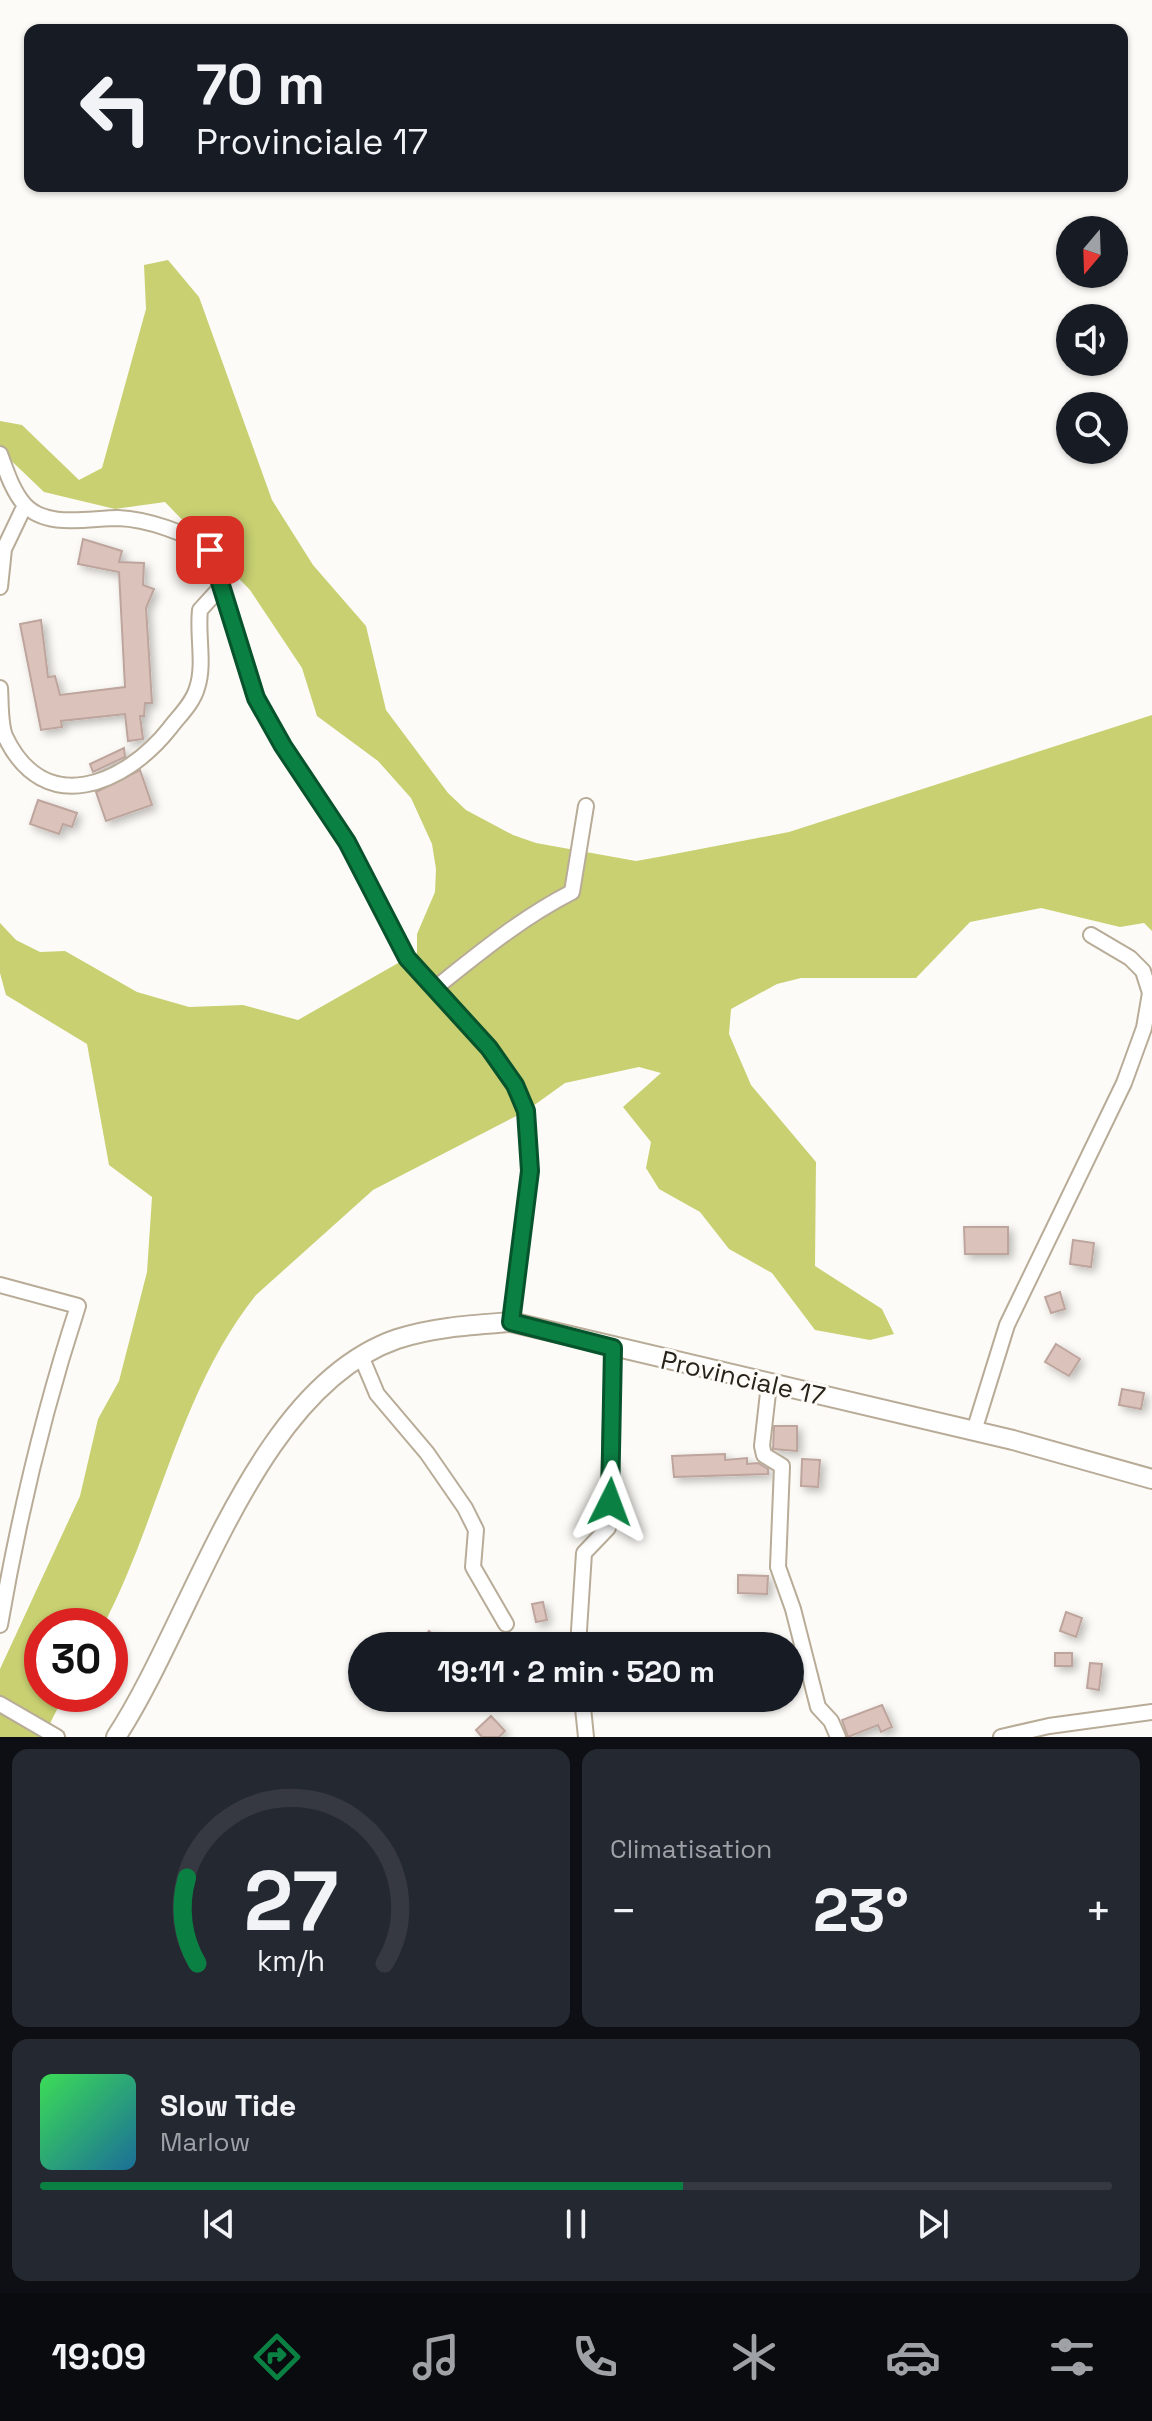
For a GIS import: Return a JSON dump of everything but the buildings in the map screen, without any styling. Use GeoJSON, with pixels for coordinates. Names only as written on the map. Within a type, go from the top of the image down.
{"type":"FeatureCollection","features":[{"type":"Feature","properties":{"kind":"main road","name":"Provinciale 17"},"geometry":{"type":"LineString","coordinates":[[116,1737],[279,1434],[331,1375],[395,1340],[430,1331],[511,1322],[974,1431],[1152,1479]]}},
{"type":"Feature","properties":{"kind":"street"},"geometry":{"type":"LineString","coordinates":[[0,454],[25,505],[49,518],[121,518],[201,542],[214,558],[256,698],[347,842],[407,958],[489,1048],[515,1085],[526,1111],[530,1171],[511,1322]]}},
{"type":"Feature","properties":{"kind":"street"},"geometry":{"type":"LineString","coordinates":[[0,587],[4,549],[25,505]]}},
{"type":"Feature","properties":{"kind":"street"},"geometry":{"type":"LineString","coordinates":[[0,688],[4,733],[21,762],[48,784],[76,788],[133,766],[151,751],[198,687],[200,610],[221,587]]}},
{"type":"Feature","properties":{"kind":"street"},"geometry":{"type":"LineString","coordinates":[[434,989],[489,944],[541,908],[572,892],[586,806]]}},
{"type":"Feature","properties":{"kind":"street"},"geometry":{"type":"LineString","coordinates":[[974,1431],[1007,1325],[1124,1083],[1144,1028],[1150,993],[1143,971],[1130,958],[1091,935]]}},
{"type":"Feature","properties":{"kind":"street"},"geometry":{"type":"LineString","coordinates":[[0,1285],[78,1306],[51,1390],[21,1505],[0,1625]]}},
{"type":"Feature","properties":{"kind":"street"},"geometry":{"type":"LineString","coordinates":[[579,1632],[584,1553],[608,1528],[613,1348]]}},
{"type":"Feature","properties":{"kind":"street"},"geometry":{"type":"LineString","coordinates":[[361,1356],[377,1394],[427,1453],[465,1508],[476,1530],[473,1567],[506,1624]]}},
{"type":"Feature","properties":{"kind":"street"},"geometry":{"type":"LineString","coordinates":[[769,1384],[762,1446],[764,1455],[782,1466],[778,1567],[793,1609],[818,1707],[831,1721],[838,1737]]}},
{"type":"Feature","properties":{"kind":"street"},"geometry":{"type":"LineString","coordinates":[[0,1704],[57,1737]]}},
{"type":"Feature","properties":{"kind":"street"},"geometry":{"type":"LineString","coordinates":[[583,1712],[586,1737]]}},
{"type":"Feature","properties":{"kind":"street"},"geometry":{"type":"LineString","coordinates":[[1001,1737],[1049,1726],[1152,1712]]}},
{"type":"Feature","properties":{"kind":"green space"},"geometry":{"type":"Polygon","coordinates":[[[168,260],[199,297],[272,500],[313,565],[366,626],[386,710],[448,793],[466,810],[513,835],[536,843],[636,861],[789,832],[1152,715],[1152,931],[1144,923],[1120,927],[1041,908],[970,922],[916,978],[801,978],[777,984],[731,1009],[729,1034],[751,1085],[816,1162],[815,1266],[882,1309],[894,1334],[870,1340],[815,1330],[772,1273],[729,1249],[700,1212],[659,1189],[646,1168],[651,1142],[623,1107],[661,1073],[639,1067],[565,1083],[526,1111],[373,1190],[256,1295],[230,1332],[189,1413],[112,1608],[28,1608],[80,1496],[98,1419],[119,1381],[147,1272],[152,1197],[109,1165],[87,1044],[6,995],[0,973],[0,923],[16,940],[40,952],[65,951],[137,992],[189,1007],[243,1005],[298,1020],[407,958],[417,959],[417,934],[435,892],[436,869],[432,844],[411,798],[378,761],[317,716],[302,668],[250,590],[165,502],[115,509],[44,492],[0,450],[0,421],[22,425],[79,480],[102,468],[146,309],[144,265],[168,260]]]}},
{"type":"Feature","properties":{"kind":"green space"},"geometry":{"type":"Polygon","coordinates":[[[24,1617],[24,1712],[56,1712],[43,1737],[0,1737],[0,1669],[24,1617]]]}},
{"type":"Feature","properties":{"kind":"route"},"geometry":{"type":"LineString","coordinates":[[210,550],[217,565],[240,656],[256,698],[283,746],[347,842],[373,899],[407,958],[489,1048],[515,1085],[526,1111],[530,1171],[511,1322],[531,1330],[613,1348],[614,1422],[610,1502]]}}]}
